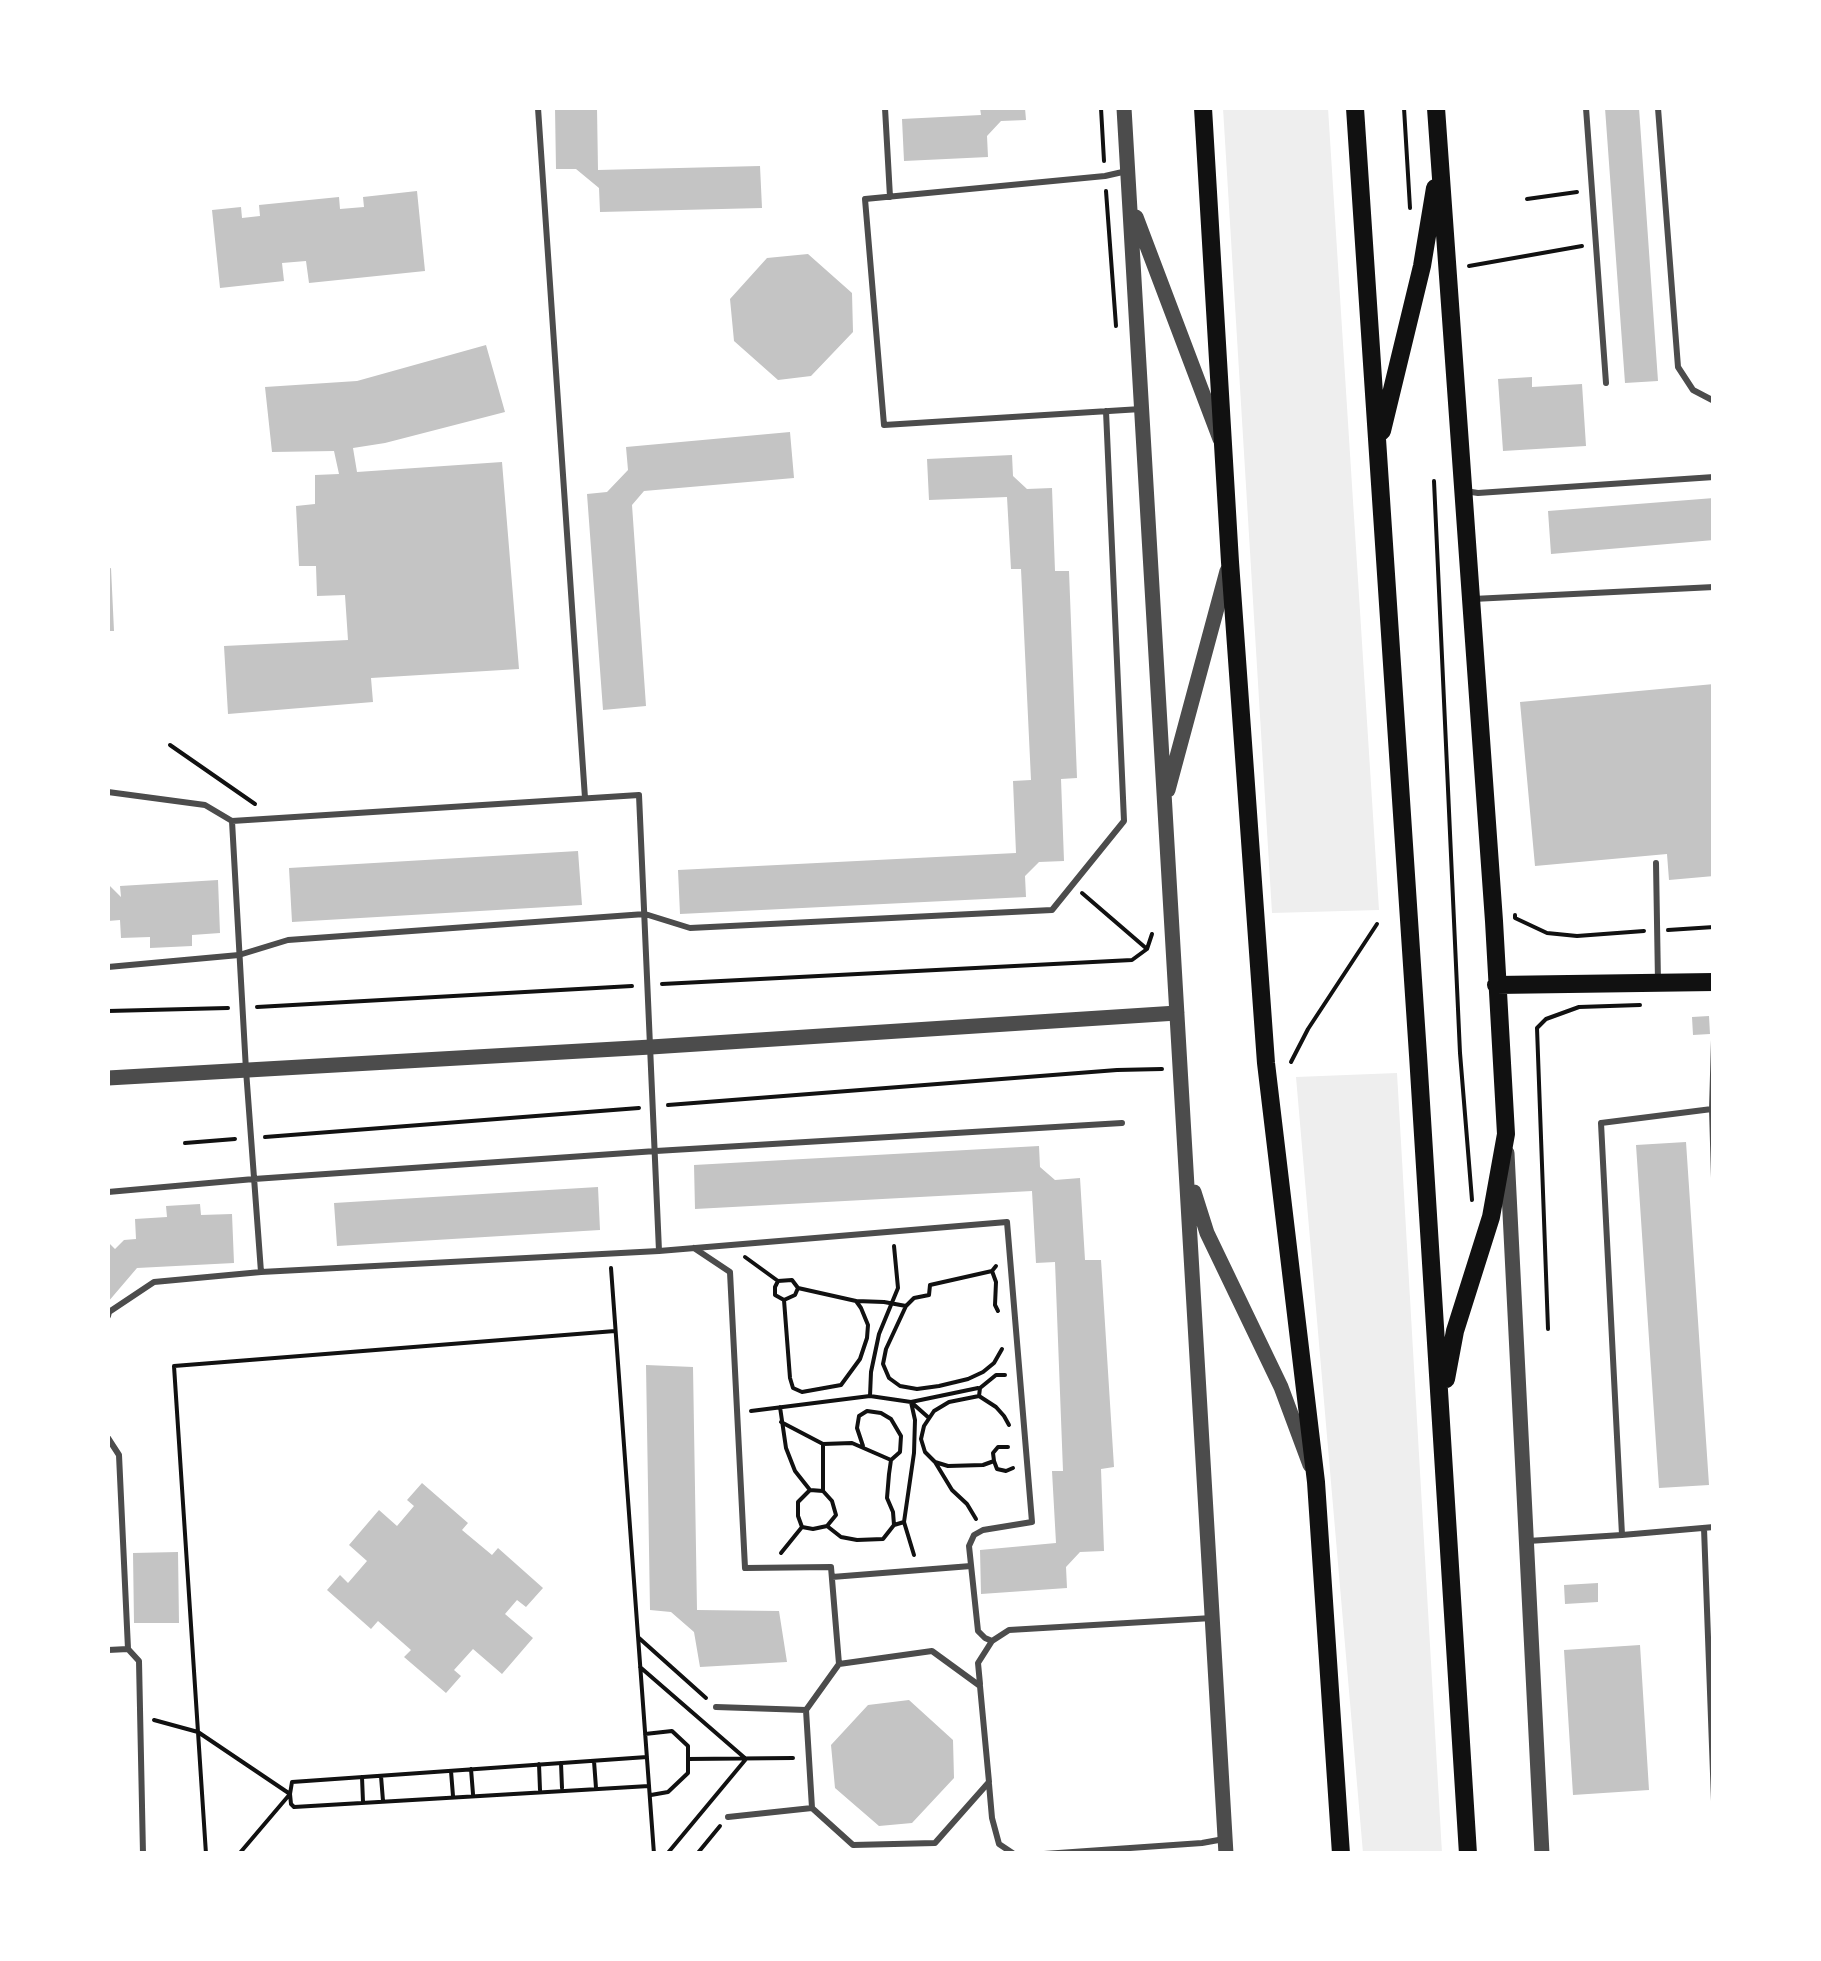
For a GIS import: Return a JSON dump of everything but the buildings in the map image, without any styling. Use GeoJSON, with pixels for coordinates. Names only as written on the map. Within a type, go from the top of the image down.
{"type":"FeatureCollection","features":[{"type":"Feature","properties":{"kind":"main road"},"geometry":{"type":"LineString","coordinates":[[1203,108],[1266,1063],[1316,1482],[1341,1854]]}},
{"type":"Feature","properties":{"kind":"main road"},"geometry":{"type":"LineString","coordinates":[[1355,108],[1468,1854]]}},
{"type":"Feature","properties":{"kind":"main road"},"geometry":{"type":"LineString","coordinates":[[1436,108],[1506,1134],[1491,1216],[1456,1331],[1440,1404]]}},
{"type":"Feature","properties":{"kind":"main road"},"geometry":{"type":"LineString","coordinates":[[1377,450],[1422,266],[1440,158]]}},
{"type":"Feature","properties":{"kind":"main road"},"geometry":{"type":"LineString","coordinates":[[1496,985],[1714,982]]}},
{"type":"Feature","properties":{"kind":"street"},"geometry":{"type":"LineString","coordinates":[[1124,108],[1226,1846]]}},
{"type":"Feature","properties":{"kind":"street"},"geometry":{"type":"LineString","coordinates":[[1129,200],[1223,446]]}},
{"type":"Feature","properties":{"kind":"street"},"geometry":{"type":"LineString","coordinates":[[1165,804],[1230,562]]}},
{"type":"Feature","properties":{"kind":"street"},"geometry":{"type":"LineString","coordinates":[[108,1078],[1177,1013]]}},
{"type":"Feature","properties":{"kind":"street"},"geometry":{"type":"LineString","coordinates":[[1506,1134],[1542,1854]]}},
{"type":"Feature","properties":{"kind":"street"},"geometry":{"type":"LineString","coordinates":[[1187,1169],[1207,1233],[1280,1388],[1316,1482]]}},
{"type":"Feature","properties":{"kind":"lane"},"geometry":{"type":"LineString","coordinates":[[538,108],[585,798]]}},
{"type":"Feature","properties":{"kind":"lane"},"geometry":{"type":"LineString","coordinates":[[885,108],[890,197]]}},
{"type":"Feature","properties":{"kind":"lane"},"geometry":{"type":"LineString","coordinates":[[1586,108],[1606,384]]}},
{"type":"Feature","properties":{"kind":"lane"},"geometry":{"type":"LineString","coordinates":[[1658,108],[1678,367],[1694,390],[1714,401]]}},
{"type":"Feature","properties":{"kind":"lane"},"geometry":{"type":"LineString","coordinates":[[1128,171],[865,199],[884,425],[1142,409]]}},
{"type":"Feature","properties":{"kind":"lane"},"geometry":{"type":"LineString","coordinates":[[108,967],[240,955],[288,940],[645,914],[690,928],[1052,910],[1124,821],[1106,411]]}},
{"type":"Feature","properties":{"kind":"lane"},"geometry":{"type":"LineString","coordinates":[[1464,491],[1714,476]]}},
{"type":"Feature","properties":{"kind":"lane"},"geometry":{"type":"LineString","coordinates":[[1472,599],[1714,587]]}},
{"type":"Feature","properties":{"kind":"lane"},"geometry":{"type":"LineString","coordinates":[[108,792],[205,805],[232,822],[639,795],[659,1251]]}},
{"type":"Feature","properties":{"kind":"lane"},"geometry":{"type":"LineString","coordinates":[[232,822],[260,1272]]}},
{"type":"Feature","properties":{"kind":"lane"},"geometry":{"type":"LineString","coordinates":[[1656,863],[1658,982]]}},
{"type":"Feature","properties":{"kind":"lane"},"geometry":{"type":"LineString","coordinates":[[1714,1040],[1714,1178]]}},
{"type":"Feature","properties":{"kind":"lane"},"geometry":{"type":"LineString","coordinates":[[1622,1534],[1601,1123],[1712,1110]]}},
{"type":"Feature","properties":{"kind":"lane"},"geometry":{"type":"LineString","coordinates":[[108,1192],[656,1151],[1122,1123]]}},
{"type":"Feature","properties":{"kind":"lane"},"geometry":{"type":"LineString","coordinates":[[108,1316],[154,1282],[260,1272],[659,1251],[1007,1222],[1032,1522],[982,1530],[974,1535],[969,1546],[978,1631],[992,1640]]}},
{"type":"Feature","properties":{"kind":"lane"},"geometry":{"type":"LineString","coordinates":[[694,1248],[730,1272],[745,1568],[831,1567],[840,1664],[806,1710],[812,1808],[853,1849],[935,1843],[989,1782]]}},
{"type":"Feature","properties":{"kind":"lane"},"geometry":{"type":"LineString","coordinates":[[108,1438],[119,1455],[128,1649],[140,1662],[143,1854]]}},
{"type":"Feature","properties":{"kind":"lane"},"geometry":{"type":"LineString","coordinates":[[108,1455],[119,1455]]}},
{"type":"Feature","properties":{"kind":"lane"},"geometry":{"type":"LineString","coordinates":[[1526,1542],[1709,1528],[1714,1801]]}},
{"type":"Feature","properties":{"kind":"lane"},"geometry":{"type":"LineString","coordinates":[[832,1577],[971,1566]]}},
{"type":"Feature","properties":{"kind":"lane"},"geometry":{"type":"LineString","coordinates":[[1014,1854],[1003,1851],[992,1818],[978,1663],[992,1640],[1008,1630],[1212,1618]]}},
{"type":"Feature","properties":{"kind":"lane"},"geometry":{"type":"LineString","coordinates":[[108,1650],[128,1649]]}},
{"type":"Feature","properties":{"kind":"lane"},"geometry":{"type":"LineString","coordinates":[[840,1664],[932,1651],[980,1686]]}},
{"type":"Feature","properties":{"kind":"lane"},"geometry":{"type":"LineString","coordinates":[[716,1706],[806,1710]]}},
{"type":"Feature","properties":{"kind":"lane"},"geometry":{"type":"LineString","coordinates":[[728,1817],[812,1808]]}},
{"type":"Feature","properties":{"kind":"lane"},"geometry":{"type":"LineString","coordinates":[[1044,1854],[1202,1843],[1226,1846]]}},
{"type":"Feature","properties":{"kind":"path"},"geometry":{"type":"LineString","coordinates":[[1404,108],[1410,213]]}},
{"type":"Feature","properties":{"kind":"path"},"geometry":{"type":"LineString","coordinates":[[1527,199],[1592,190]]}},
{"type":"Feature","properties":{"kind":"path"},"geometry":{"type":"LineString","coordinates":[[1464,267],[1596,244]]}},
{"type":"Feature","properties":{"kind":"path"},"geometry":{"type":"LineString","coordinates":[[1434,480],[1460,1052],[1472,1205]]}},
{"type":"Feature","properties":{"kind":"path"},"geometry":{"type":"LineString","coordinates":[[170,745],[276,818]]}},
{"type":"Feature","properties":{"kind":"path"},"geometry":{"type":"LineString","coordinates":[[1072,884],[1147,948]]}},
{"type":"Feature","properties":{"kind":"path"},"geometry":{"type":"LineString","coordinates":[[1291,1062],[1308,1029],[1377,924]]}},
{"type":"Feature","properties":{"kind":"path"},"geometry":{"type":"LineString","coordinates":[[1548,1329],[1536,1028],[1546,1019],[1579,1008]]}},
{"type":"Feature","properties":{"kind":"path"},"geometry":{"type":"LineString","coordinates":[[185,1143],[1163,1069]]}},
{"type":"Feature","properties":{"kind":"path"},"geometry":{"type":"LineString","coordinates":[[870,1396],[879,1334],[898,1288],[892,1232]]}},
{"type":"Feature","properties":{"kind":"path"},"geometry":{"type":"LineString","coordinates":[[729,1245],[778,1281],[792,1280],[798,1288],[856,1301],[906,1306]]}},
{"type":"Feature","properties":{"kind":"path"},"geometry":{"type":"LineString","coordinates":[[1004,1337],[994,1363],[983,1372],[939,1386],[900,1386],[889,1378],[883,1364],[906,1306],[914,1298],[929,1295],[930,1285],[992,1272],[1009,1251]]}},
{"type":"Feature","properties":{"kind":"path"},"geometry":{"type":"LineString","coordinates":[[610,1254],[654,1854]]}},
{"type":"Feature","properties":{"kind":"path"},"geometry":{"type":"LineString","coordinates":[[992,1272],[996,1282],[995,1306],[1004,1322]]}},
{"type":"Feature","properties":{"kind":"path"},"geometry":{"type":"LineString","coordinates":[[778,1281],[776,1295],[784,1300]]}},
{"type":"Feature","properties":{"kind":"path"},"geometry":{"type":"LineString","coordinates":[[784,1300],[798,1288]]}},
{"type":"Feature","properties":{"kind":"path"},"geometry":{"type":"LineString","coordinates":[[784,1300],[790,1378],[793,1388],[802,1392],[841,1386],[860,1359],[868,1325],[856,1301]]}},
{"type":"Feature","properties":{"kind":"path"},"geometry":{"type":"LineString","coordinates":[[206,1854],[174,1366],[615,1331]]}},
{"type":"Feature","properties":{"kind":"path"},"geometry":{"type":"LineString","coordinates":[[737,1412],[870,1396],[910,1402],[980,1388],[996,1375],[1020,1374]]}},
{"type":"Feature","properties":{"kind":"path"},"geometry":{"type":"LineString","coordinates":[[979,1396],[980,1388]]}},
{"type":"Feature","properties":{"kind":"path"},"geometry":{"type":"LineString","coordinates":[[982,1530],[967,1504],[925,1452],[921,1439],[924,1426],[934,1411],[949,1402],[979,1396],[1004,1416],[1008,1447]]}},
{"type":"Feature","properties":{"kind":"path"},"geometry":{"type":"LineString","coordinates":[[910,1402],[929,1418]]}},
{"type":"Feature","properties":{"kind":"path"},"geometry":{"type":"LineString","coordinates":[[910,1402],[915,1420],[914,1453],[904,1522],[918,1570]]}},
{"type":"Feature","properties":{"kind":"path"},"geometry":{"type":"LineString","coordinates":[[780,1407],[794,1471],[810,1490],[823,1491],[832,1500],[836,1514],[826,1526],[802,1527]]}},
{"type":"Feature","properties":{"kind":"path"},"geometry":{"type":"LineString","coordinates":[[863,1446],[859,1416],[867,1411],[892,1419],[901,1436],[900,1452],[891,1460],[887,1498],[894,1525]]}},
{"type":"Feature","properties":{"kind":"path"},"geometry":{"type":"LineString","coordinates":[[781,1422],[823,1444],[852,1443],[891,1460]]}},
{"type":"Feature","properties":{"kind":"path"},"geometry":{"type":"LineString","coordinates":[[823,1444],[823,1491]]}},
{"type":"Feature","properties":{"kind":"path"},"geometry":{"type":"LineString","coordinates":[[1014,1450],[998,1448],[993,1453],[997,1469],[1015,1467],[1018,1458]]}},
{"type":"Feature","properties":{"kind":"path"},"geometry":{"type":"LineString","coordinates":[[935,1462],[972,1466],[994,1461]]}},
{"type":"Feature","properties":{"kind":"path"},"geometry":{"type":"LineString","coordinates":[[802,1527],[798,1502],[810,1490]]}},
{"type":"Feature","properties":{"kind":"path"},"geometry":{"type":"LineString","coordinates":[[826,1526],[841,1537],[882,1539],[894,1525],[904,1522]]}},
{"type":"Feature","properties":{"kind":"path"},"geometry":{"type":"LineString","coordinates":[[768,1568],[802,1527]]}},
{"type":"Feature","properties":{"kind":"path"},"geometry":{"type":"LineString","coordinates":[[638,1638],[716,1706]]}},
{"type":"Feature","properties":{"kind":"path"},"geometry":{"type":"LineString","coordinates":[[640,1667],[746,1759]]}},
{"type":"Feature","properties":{"kind":"path"},"geometry":{"type":"LineString","coordinates":[[140,1716],[198,1732],[290,1794]]}},
{"type":"Feature","properties":{"kind":"path"},"geometry":{"type":"LineString","coordinates":[[645,1734],[672,1731],[688,1746],[688,1773],[668,1792],[650,1795]]}},
{"type":"Feature","properties":{"kind":"path"},"geometry":{"type":"LineString","coordinates":[[647,1757],[292,1782],[290,1794],[294,1807],[649,1786]]}},
{"type":"Feature","properties":{"kind":"path"},"geometry":{"type":"LineString","coordinates":[[688,1759],[809,1758]]}},
{"type":"Feature","properties":{"kind":"path"},"geometry":{"type":"LineString","coordinates":[[667,1854],[746,1759]]}},
{"type":"Feature","properties":{"kind":"path"},"geometry":{"type":"LineString","coordinates":[[594,1760],[596,1788]]}},
{"type":"Feature","properties":{"kind":"path"},"geometry":{"type":"LineString","coordinates":[[560,1763],[562,1790]]}},
{"type":"Feature","properties":{"kind":"path"},"geometry":{"type":"LineString","coordinates":[[538,1764],[540,1792]]}},
{"type":"Feature","properties":{"kind":"path"},"geometry":{"type":"LineString","coordinates":[[471,1769],[473,1796]]}},
{"type":"Feature","properties":{"kind":"path"},"geometry":{"type":"LineString","coordinates":[[451,1771],[452,1797]]}},
{"type":"Feature","properties":{"kind":"path"},"geometry":{"type":"LineString","coordinates":[[382,1776],[383,1802]]}},
{"type":"Feature","properties":{"kind":"path"},"geometry":{"type":"LineString","coordinates":[[362,1777],[363,1803]]}},
{"type":"Feature","properties":{"kind":"path"},"geometry":{"type":"LineString","coordinates":[[239,1854],[290,1794]]}},
{"type":"Feature","properties":{"kind":"path"},"geometry":{"type":"LineString","coordinates":[[698,1854],[728,1817]]}},
{"type":"Feature","properties":{"kind":"shaded area"},"geometry":{"type":"Polygon","coordinates":[[[1223,108],[1328,108],[1379,910],[1272,913],[1223,108]]]}},
{"type":"Feature","properties":{"kind":"shaded area"},"geometry":{"type":"Polygon","coordinates":[[[1397,1073],[1442,1853],[1363,1853],[1296,1077],[1397,1073]]]}}]}
